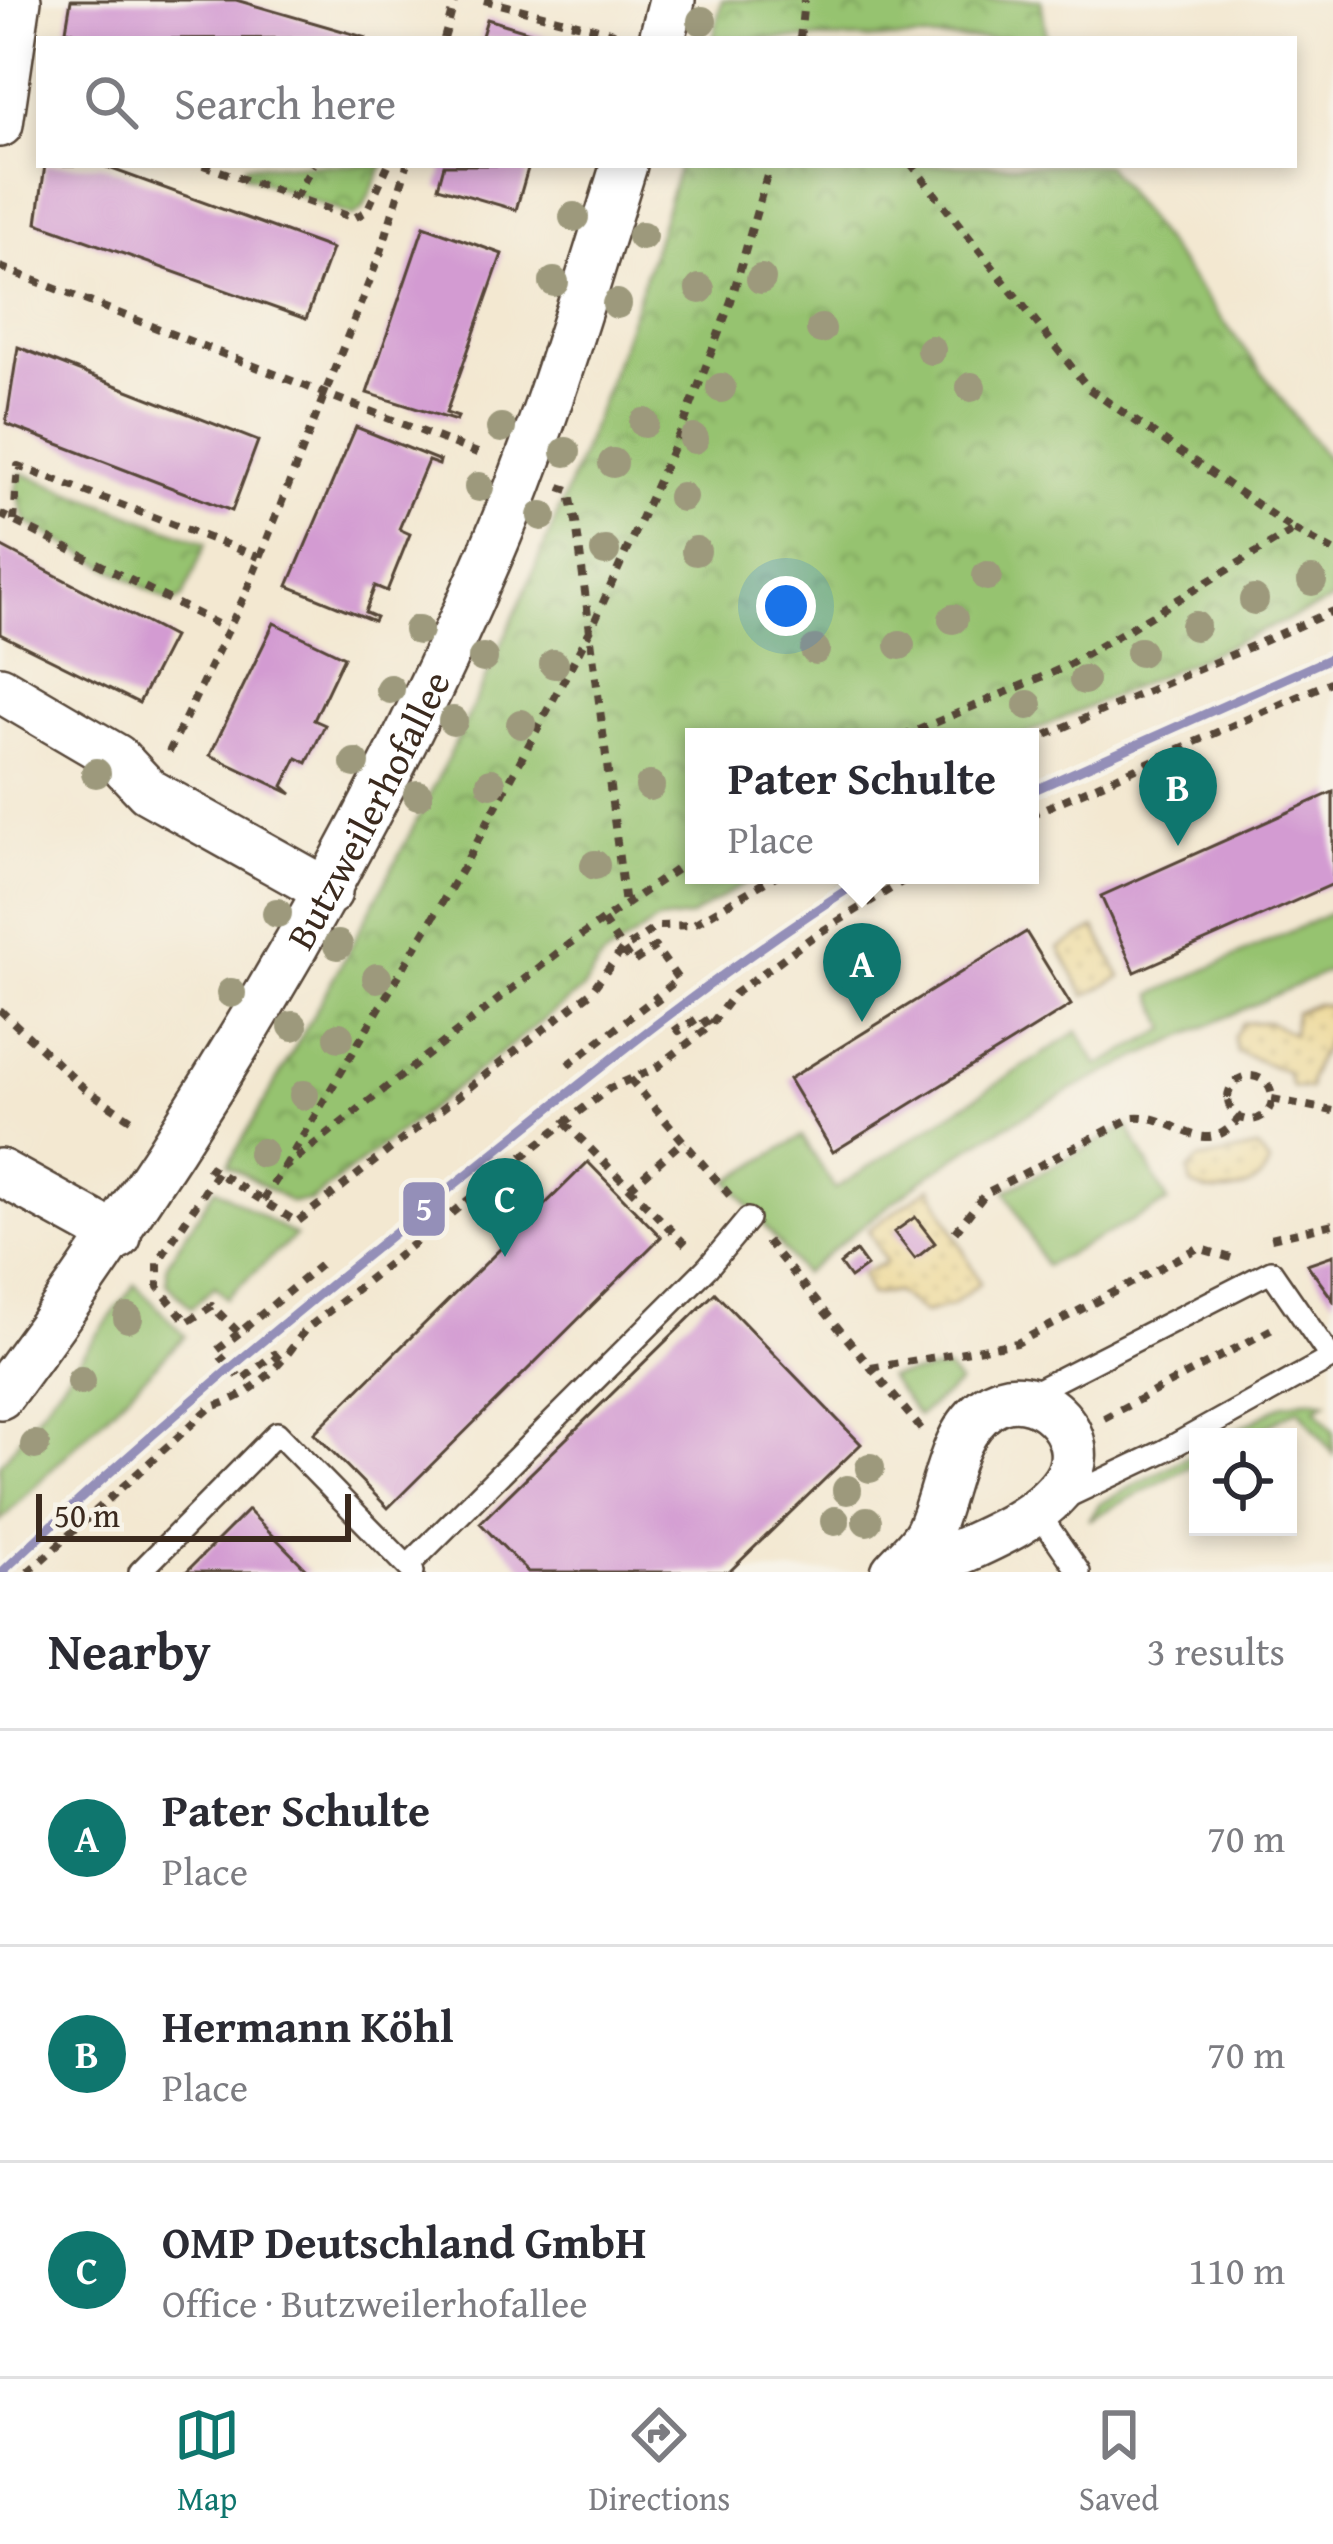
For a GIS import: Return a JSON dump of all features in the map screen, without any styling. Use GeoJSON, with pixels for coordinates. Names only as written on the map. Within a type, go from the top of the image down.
{"type":"FeatureCollection","features":[{"type":"Feature","properties":{"kind":"street"},"geometry":{"type":"LineString","coordinates":[[0,124],[18,0]]}},
{"type":"Feature","properties":{"kind":"street"},"geometry":{"type":"LineString","coordinates":[[663,36],[672,0]]}},
{"type":"Feature","properties":{"kind":"street","name":"Butzweilerhofallee"},"geometry":{"type":"LineString","coordinates":[[0,1396],[118,1237],[329,892],[492,551],[623,168]]}},
{"type":"Feature","properties":{"kind":"street"},"geometry":{"type":"LineString","coordinates":[[0,689],[116,757],[148,791],[329,892]]}},
{"type":"Feature","properties":{"kind":"street"},"geometry":{"type":"LineString","coordinates":[[0,1172],[118,1237]]}},
{"type":"Feature","properties":{"kind":"street"},"geometry":{"type":"LineString","coordinates":[[894,1572],[927,1536],[962,1433],[990,1405],[1019,1400],[1045,1407],[1066,1423],[1076,1448],[1067,1480],[1037,1511],[916,1572]]}},
{"type":"Feature","properties":{"kind":"lane"},"geometry":{"type":"LineString","coordinates":[[140,1572],[277,1433],[410,1569],[708,1267],[748,1219]]}},
{"type":"Feature","properties":{"kind":"lane"},"geometry":{"type":"LineString","coordinates":[[1019,1400],[1271,1271],[1332,1359],[1164,1451],[1037,1511],[1079,1572]]}},
{"type":"Feature","properties":{"kind":"path"},"geometry":{"type":"LineString","coordinates":[[445,36],[455,0]]}},
{"type":"Feature","properties":{"kind":"path"},"geometry":{"type":"LineString","coordinates":[[484,0],[622,36]]}},
{"type":"Feature","properties":{"kind":"path"},"geometry":{"type":"LineString","coordinates":[[800,36],[804,0]]}},
{"type":"Feature","properties":{"kind":"path"},"geometry":{"type":"LineString","coordinates":[[211,168],[362,216],[386,168]]}},
{"type":"Feature","properties":{"kind":"path"},"geometry":{"type":"LineString","coordinates":[[295,198],[311,168]]}},
{"type":"Feature","properties":{"kind":"path"},"geometry":{"type":"LineString","coordinates":[[148,791],[260,557],[381,253],[406,168]]}},
{"type":"Feature","properties":{"kind":"path"},"geometry":{"type":"LineString","coordinates":[[263,1200],[465,864],[592,627],[685,421],[731,301],[769,168]]}},
{"type":"Feature","properties":{"kind":"path"},"geometry":{"type":"LineString","coordinates":[[914,168],[1090,389],[1294,530],[1333,550]]}},
{"type":"Feature","properties":{"kind":"path"},"geometry":{"type":"LineString","coordinates":[[0,267],[327,391],[568,490],[592,627],[625,905]]}},
{"type":"Feature","properties":{"kind":"path"},"geometry":{"type":"LineString","coordinates":[[14,521],[18,466],[260,557]]}},
{"type":"Feature","properties":{"kind":"path"},"geometry":{"type":"LineString","coordinates":[[0,514],[225,628]]}},
{"type":"Feature","properties":{"kind":"path"},"geometry":{"type":"LineString","coordinates":[[923,728],[1065,667],[1294,530]]}},
{"type":"Feature","properties":{"kind":"path"},"geometry":{"type":"LineString","coordinates":[[1039,738],[1333,611]]}},
{"type":"Feature","properties":{"kind":"path"},"geometry":{"type":"LineString","coordinates":[[1039,811],[1333,681]]}},
{"type":"Feature","properties":{"kind":"path"},"geometry":{"type":"LineString","coordinates":[[284,1168],[603,920],[685,863]]}},
{"type":"Feature","properties":{"kind":"path"},"geometry":{"type":"LineString","coordinates":[[238,1333],[212,1306],[187,1322],[158,1287],[158,1262],[217,1173],[297,1222],[590,993],[622,950],[658,926],[692,925],[762,884]]}},
{"type":"Feature","properties":{"kind":"path"},"geometry":{"type":"LineString","coordinates":[[28,1572],[211,1407],[236,1401],[282,1363],[304,1331],[565,1123],[656,1068],[709,1027],[734,994],[811,938],[898,884]]}},
{"type":"Feature","properties":{"kind":"path"},"geometry":{"type":"LineString","coordinates":[[568,1065],[678,979],[656,947],[632,963],[603,920]]}},
{"type":"Feature","properties":{"kind":"path"},"geometry":{"type":"LineString","coordinates":[[655,998],[679,1030],[701,1016],[709,1027]]}},
{"type":"Feature","properties":{"kind":"path"},"geometry":{"type":"LineString","coordinates":[[0,1010],[85,1089],[173,1146]]}},
{"type":"Feature","properties":{"kind":"path"},"geometry":{"type":"LineString","coordinates":[[1240,1117],[1229,1100],[1236,1080],[1250,1076],[1263,1080],[1272,1099]]}},
{"type":"Feature","properties":{"kind":"path"},"geometry":{"type":"LineString","coordinates":[[631,1079],[952,1468]]}},
{"type":"Feature","properties":{"kind":"path"},"geometry":{"type":"LineString","coordinates":[[1272,1099],[1333,1111]]}},
{"type":"Feature","properties":{"kind":"path"},"geometry":{"type":"LineString","coordinates":[[956,1232],[986,1193],[1132,1117],[1149,1116],[1222,1137],[1240,1117],[1262,1117],[1272,1099]]}},
{"type":"Feature","properties":{"kind":"path"},"geometry":{"type":"LineString","coordinates":[[565,1123],[708,1267]]}},
{"type":"Feature","properties":{"kind":"path"},"geometry":{"type":"LineString","coordinates":[[630,1189],[684,1140]]}},
{"type":"Feature","properties":{"kind":"path"},"geometry":{"type":"LineString","coordinates":[[1261,1240],[1333,1224]]}},
{"type":"Feature","properties":{"kind":"path"},"geometry":{"type":"LineString","coordinates":[[1279,1236],[1289,1252]]}},
{"type":"Feature","properties":{"kind":"path"},"geometry":{"type":"LineString","coordinates":[[871,1368],[1017,1343],[1198,1248],[1231,1258],[1246,1249]]}},
{"type":"Feature","properties":{"kind":"path"},"geometry":{"type":"LineString","coordinates":[[282,1363],[274,1354],[242,1380],[216,1351],[325,1262]]}},
{"type":"Feature","properties":{"kind":"path"},"geometry":{"type":"LineString","coordinates":[[1071,1436],[1301,1314]]}},
{"type":"Feature","properties":{"kind":"green space"},"geometry":{"type":"Polygon","coordinates":[[[722,0],[1041,0],[1047,36],[714,36],[722,0]]]}},
{"type":"Feature","properties":{"kind":"green space"},"geometry":{"type":"Polygon","coordinates":[[[245,168],[382,168],[363,209],[353,216],[245,175],[245,168]]]}},
{"type":"Feature","properties":{"kind":"green space"},"geometry":{"type":"Polygon","coordinates":[[[678,168],[1108,168],[1333,467],[1333,600],[1039,728],[685,728],[685,884],[743,884],[690,917],[657,921],[602,959],[583,989],[311,1201],[291,1202],[228,1165],[364,922],[485,680],[591,430],[678,168]]]}},
{"type":"Feature","properties":{"kind":"green space"},"geometry":{"type":"Polygon","coordinates":[[[21,473],[206,543],[183,597],[172,603],[26,522],[16,490],[21,473]]]}},
{"type":"Feature","properties":{"kind":"green space"},"geometry":{"type":"Polygon","coordinates":[[[1333,912],[1333,969],[1145,1054],[1007,1125],[922,1181],[803,1274],[729,1181],[802,1136],[835,1189],[1078,1031],[1098,1066],[1167,1029],[1153,994],[1333,912]]]}},
{"type":"Feature","properties":{"kind":"green space"},"geometry":{"type":"Polygon","coordinates":[[[1128,1126],[1168,1202],[1045,1266],[1006,1191],[1128,1126]]]}},
{"type":"Feature","properties":{"kind":"green space"},"geometry":{"type":"Polygon","coordinates":[[[215,1188],[295,1236],[226,1298],[215,1286],[191,1308],[167,1283],[167,1264],[215,1188]]]}},
{"type":"Feature","properties":{"kind":"green space"},"geometry":{"type":"Polygon","coordinates":[[[135,1284],[185,1336],[0,1521],[0,1465],[135,1284]]]}},
{"type":"Feature","properties":{"kind":"green space"},"geometry":{"type":"Polygon","coordinates":[[[947,1369],[959,1384],[918,1416],[888,1377],[947,1369]]]}},
{"type":"Feature","properties":{"kind":"green space"},"geometry":{"type":"Polygon","coordinates":[[[1326,1401],[1316,1408],[1333,1431],[1333,1454],[1299,1409],[1263,1428],[1240,1428],[1284,1404],[1326,1401]]]}},
{"type":"Feature","properties":{"kind":"green space"},"geometry":{"type":"Polygon","coordinates":[[[1189,1456],[1189,1467],[1089,1520],[1100,1504],[1189,1456]]]}},
{"type":"Feature","properties":{"kind":"sand"},"geometry":{"type":"Polygon","coordinates":[[[1095,928],[1121,977],[1085,996],[1059,948],[1095,928]]]}},
{"type":"Feature","properties":{"kind":"sand"},"geometry":{"type":"Polygon","coordinates":[[[1316,1004],[1333,1006],[1332,1022],[1309,1089],[1292,1087],[1287,1072],[1237,1052],[1234,1037],[1242,1023],[1269,1022],[1293,1034],[1295,1012],[1316,1004]]]}},
{"type":"Feature","properties":{"kind":"sand"},"geometry":{"type":"Polygon","coordinates":[[[1257,1148],[1269,1163],[1247,1187],[1224,1192],[1191,1185],[1188,1171],[1198,1160],[1257,1148]]]}},
{"type":"Feature","properties":{"kind":"sand"},"geometry":{"type":"Polygon","coordinates":[[[931,1187],[980,1283],[951,1306],[924,1313],[896,1292],[870,1295],[861,1274],[886,1262],[868,1230],[931,1187]]]}},
{"type":"Feature","properties":{"kind":"building"},"geometry":{"type":"Polygon","coordinates":[[[71,0],[236,0],[360,36],[87,36],[66,30],[71,0]]]}},
{"type":"Feature","properties":{"kind":"building"},"geometry":{"type":"Polygon","coordinates":[[[487,19],[543,36],[482,36],[487,19]]]}},
{"type":"Feature","properties":{"kind":"building"},"geometry":{"type":"Polygon","coordinates":[[[45,168],[109,168],[332,249],[306,319],[37,223],[45,168]]]}},
{"type":"Feature","properties":{"kind":"building"},"geometry":{"type":"Polygon","coordinates":[[[443,168],[528,168],[516,210],[438,187],[443,168]]]}},
{"type":"Feature","properties":{"kind":"building"},"geometry":{"type":"Polygon","coordinates":[[[424,226],[502,254],[446,413],[458,417],[456,421],[367,393],[424,226]]]}},
{"type":"Feature","properties":{"kind":"building"},"geometry":{"type":"Polygon","coordinates":[[[18,347],[258,441],[232,511],[6,424],[18,347]]]}},
{"type":"Feature","properties":{"kind":"building"},"geometry":{"type":"Polygon","coordinates":[[[356,427],[440,461],[439,465],[428,461],[399,529],[410,534],[387,591],[375,586],[365,612],[376,617],[374,621],[288,586],[356,427]]]}},
{"type":"Feature","properties":{"kind":"building"},"geometry":{"type":"Polygon","coordinates":[[[0,546],[173,637],[139,703],[0,634],[0,546]]]}},
{"type":"Feature","properties":{"kind":"building"},"geometry":{"type":"Polygon","coordinates":[[[274,623],[344,657],[314,720],[325,725],[307,763],[297,758],[283,786],[292,794],[210,755],[274,623]]]}},
{"type":"Feature","properties":{"kind":"building"},"geometry":{"type":"Polygon","coordinates":[[[1333,792],[1333,884],[1135,972],[1101,896],[1333,792]]]}},
{"type":"Feature","properties":{"kind":"building"},"geometry":{"type":"Polygon","coordinates":[[[1026,932],[1071,1005],[833,1152],[789,1079],[1026,932]]]}},
{"type":"Feature","properties":{"kind":"building"},"geometry":{"type":"Polygon","coordinates":[[[588,1162],[661,1237],[388,1508],[314,1433],[588,1162]]]}},
{"type":"Feature","properties":{"kind":"building"},"geometry":{"type":"Polygon","coordinates":[[[915,1217],[935,1243],[915,1259],[894,1232],[915,1217]]]}},
{"type":"Feature","properties":{"kind":"building"},"geometry":{"type":"Polygon","coordinates":[[[856,1251],[867,1266],[850,1278],[840,1264],[856,1251]]]}},
{"type":"Feature","properties":{"kind":"building"},"geometry":{"type":"Polygon","coordinates":[[[1333,1255],[1333,1300],[1307,1264],[1333,1255]]]}},
{"type":"Feature","properties":{"kind":"building"},"geometry":{"type":"Polygon","coordinates":[[[715,1293],[861,1444],[729,1572],[528,1572],[480,1523],[715,1293]]]}},
{"type":"Feature","properties":{"kind":"building"},"geometry":{"type":"Polygon","coordinates":[[[248,1510],[309,1572],[186,1572],[248,1510]]]}},
{"type":"Feature","properties":{"kind":"transit line","name":"5"},"geometry":{"type":"LineString","coordinates":[[1039,788],[1333,657]]}},
{"type":"Feature","properties":{"kind":"transit line","name":"5"},"geometry":{"type":"LineString","coordinates":[[2,1572],[227,1371],[510,1140],[712,983],[856,884]]}},
{"type":"Feature","properties":{"kind":"place","name":"Hermann Köhl"},"geometry":{"type":"Point","coordinates":[1178,846]}},
{"type":"Feature","properties":{"kind":"place","name":"Pater Schulte"},"geometry":{"type":"Point","coordinates":[862,1022]}},
{"type":"Feature","properties":{"kind":"place","name":"OMP Deutschland GmbH"},"geometry":{"type":"Point","coordinates":[505,1257]}}]}
